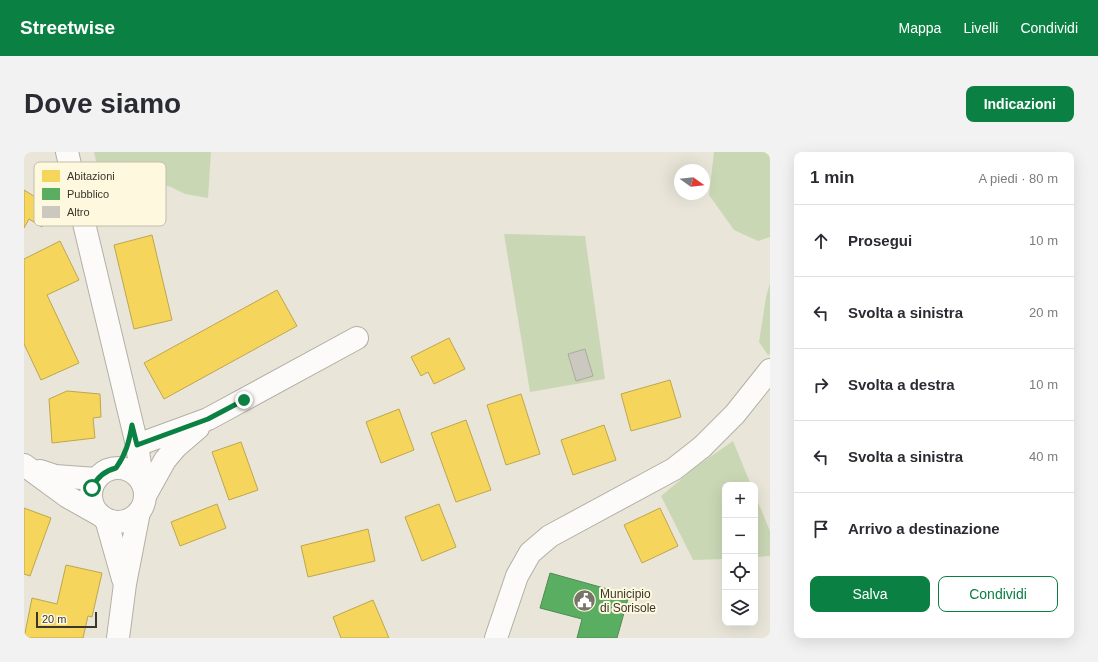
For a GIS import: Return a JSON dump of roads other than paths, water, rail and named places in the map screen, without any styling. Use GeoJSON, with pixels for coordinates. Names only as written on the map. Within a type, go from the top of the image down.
{"type":"FeatureCollection","features":[{"type":"Feature","properties":{"kind":"street"},"geometry":{"type":"LineString","coordinates":[[67,152],[69,162]]}},
{"type":"Feature","properties":{"kind":"street"},"geometry":{"type":"LineString","coordinates":[[85,226],[134,435],[142,497],[125,584],[118,638]]}},
{"type":"Feature","properties":{"kind":"street"},"geometry":{"type":"LineString","coordinates":[[26,466],[68,497],[103,517],[120,522],[130,519],[142,497],[176,447],[208,419],[357,338]]}},
{"type":"Feature","properties":{"kind":"street"},"geometry":{"type":"LineString","coordinates":[[496,638],[517,576],[530,553],[550,536],[674,469],[702,447],[735,414],[770,370]]}},
{"type":"Feature","properties":{"kind":"street"},"geometry":{"type":"LineString","coordinates":[[116,468],[134,435],[208,419]]}},
{"type":"Feature","properties":{"kind":"street"},"geometry":{"type":"LineString","coordinates":[[26,466],[55,476],[96,479]]}},
{"type":"Feature","properties":{"kind":"street"},"geometry":{"type":"LineString","coordinates":[[125,584],[103,517],[94,507],[91,498],[92,488],[96,479],[102,474],[116,468],[127,470],[136,476],[142,497]]}},
{"type":"Feature","properties":{"kind":"place","name":"Municipio di Sorisole"},"geometry":{"type":"Point","coordinates":[585,601]}}]}
